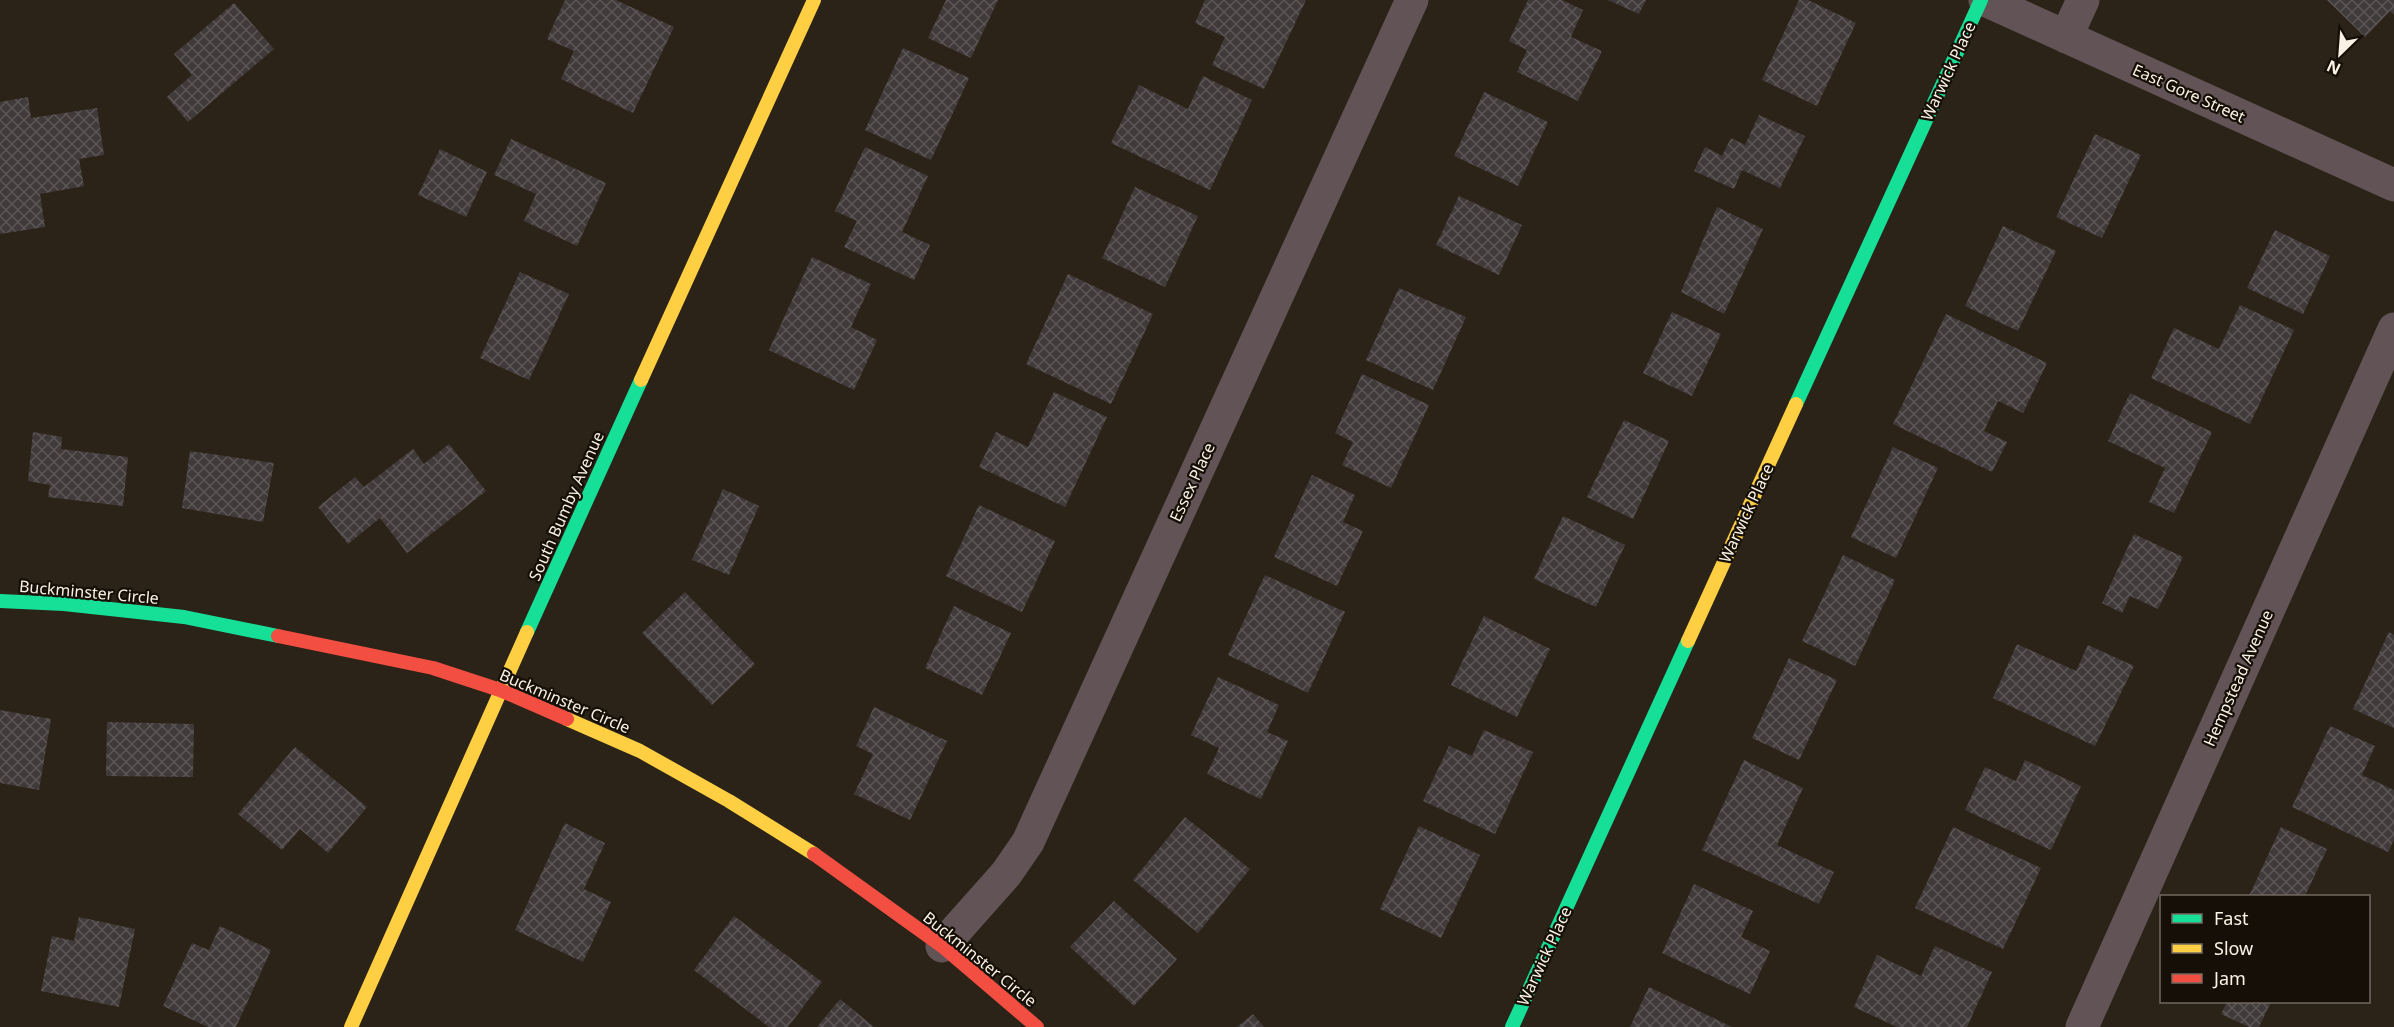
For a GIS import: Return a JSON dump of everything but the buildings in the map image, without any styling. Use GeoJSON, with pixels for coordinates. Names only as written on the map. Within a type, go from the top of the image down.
{"type":"FeatureCollection","features":[{"type":"Feature","properties":{"kind":"street","name":"South Bumby Avenue"},"geometry":{"type":"LineString","coordinates":[[351,1027],[500,690],[814,0]]}},
{"type":"Feature","properties":{"kind":"street","name":"Essex Place"},"geometry":{"type":"LineString","coordinates":[[942,946],[1006,874],[1028,842],[1412,0]]}},
{"type":"Feature","properties":{"kind":"street","name":"East Gore Street"},"geometry":{"type":"LineString","coordinates":[[1983,0],[2394,185]]}},
{"type":"Feature","properties":{"kind":"street","name":"Warwick Place"},"geometry":{"type":"LineString","coordinates":[[1512,1027],[1983,0]]}},
{"type":"Feature","properties":{"kind":"street"},"geometry":{"type":"LineString","coordinates":[[2066,37],[2083,0]]}},
{"type":"Feature","properties":{"kind":"street","name":"Hempstead Avenue"},"geometry":{"type":"LineString","coordinates":[[2082,1027],[2394,329]]}},
{"type":"Feature","properties":{"kind":"street","name":"Buckminster Circle"},"geometry":{"type":"LineString","coordinates":[[0,601],[64,604],[184,617],[433,668],[500,690],[640,751],[729,801],[835,867],[942,946],[1037,1027]]}},
{"type":"Feature","properties":{"kind":"traffic: fast"},"geometry":{"type":"LineString","coordinates":[[1796,404],[1981,0]]}},
{"type":"Feature","properties":{"kind":"traffic: fast"},"geometry":{"type":"LineString","coordinates":[[527,632],[641,380]]}},
{"type":"Feature","properties":{"kind":"traffic: fast"},"geometry":{"type":"LineString","coordinates":[[0,601],[64,604],[184,617],[278,636]]}},
{"type":"Feature","properties":{"kind":"traffic: fast"},"geometry":{"type":"LineString","coordinates":[[1512,1027],[1688,641]]}},
{"type":"Feature","properties":{"kind":"traffic: slow"},"geometry":{"type":"LineString","coordinates":[[641,380],[814,0]]}},
{"type":"Feature","properties":{"kind":"traffic: slow"},"geometry":{"type":"LineString","coordinates":[[1688,641],[1796,404]]}},
{"type":"Feature","properties":{"kind":"traffic: slow"},"geometry":{"type":"LineString","coordinates":[[351,1027],[527,632]]}},
{"type":"Feature","properties":{"kind":"traffic: slow"},"geometry":{"type":"LineString","coordinates":[[567,719],[640,751],[729,801],[814,854]]}},
{"type":"Feature","properties":{"kind":"traffic: jam"},"geometry":{"type":"LineString","coordinates":[[278,636],[433,668],[500,690],[567,719]]}},
{"type":"Feature","properties":{"kind":"traffic: jam"},"geometry":{"type":"LineString","coordinates":[[814,854],[942,946],[1037,1027]]}}]}
